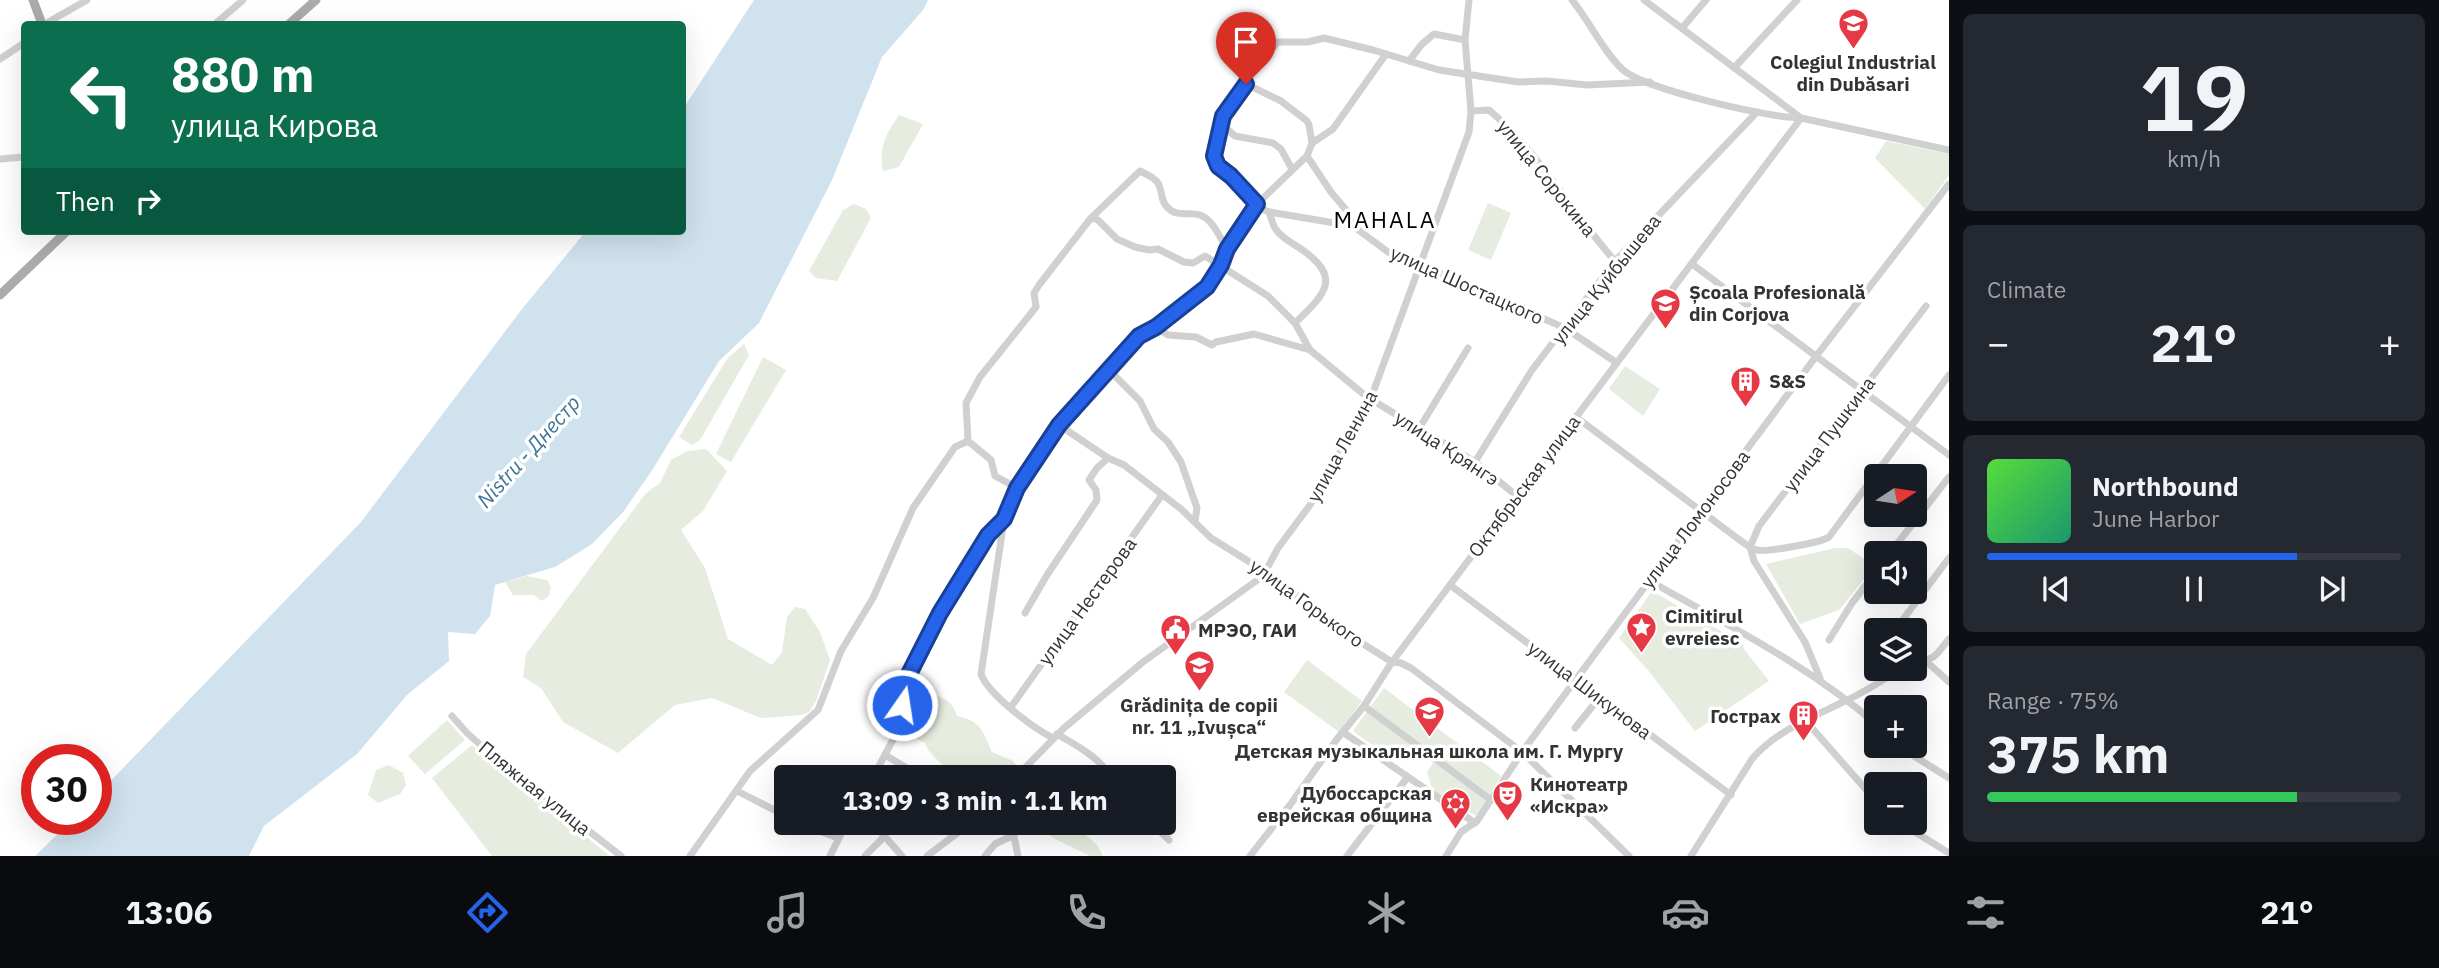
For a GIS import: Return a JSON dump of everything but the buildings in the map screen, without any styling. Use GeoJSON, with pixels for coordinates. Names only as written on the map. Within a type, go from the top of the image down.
{"type":"FeatureCollection","features":[{"type":"Feature","properties":{"kind":"main road"},"geometry":{"type":"LineString","coordinates":[[33,0],[42,21]]}},
{"type":"Feature","properties":{"kind":"main road"},"geometry":{"type":"LineString","coordinates":[[292,21],[316,0]]}},
{"type":"Feature","properties":{"kind":"main road"},"geometry":{"type":"LineString","coordinates":[[0,295],[63,235]]}},
{"type":"Feature","properties":{"kind":"street"},"geometry":{"type":"LineString","coordinates":[[48,21],[87,0]]}},
{"type":"Feature","properties":{"kind":"street"},"geometry":{"type":"LineString","coordinates":[[218,21],[243,0]]}},
{"type":"Feature","properties":{"kind":"street","name":"улица Ленина"},"geometry":{"type":"LineString","coordinates":[[1027,765],[1055,736],[1162,647],[1262,576],[1278,548],[1310,505],[1371,398],[1469,132],[1471,111],[1465,40],[1469,0]]}},
{"type":"Feature","properties":{"kind":"street"},"geometry":{"type":"LineString","coordinates":[[1572,0],[1586,17],[1605,49],[1624,71],[1650,82],[1714,103],[1757,113],[1782,118],[1801,118],[1949,150]]}},
{"type":"Feature","properties":{"kind":"street"},"geometry":{"type":"LineString","coordinates":[[1644,0],[1801,118]]}},
{"type":"Feature","properties":{"kind":"street"},"geometry":{"type":"LineString","coordinates":[[1682,28],[1706,0]]}},
{"type":"Feature","properties":{"kind":"street"},"geometry":{"type":"LineString","coordinates":[[1734,68],[1797,0]]}},
{"type":"Feature","properties":{"kind":"street"},"geometry":{"type":"LineString","coordinates":[[1409,61],[1434,34],[1465,40]]}},
{"type":"Feature","properties":{"kind":"street"},"geometry":{"type":"LineString","coordinates":[[1353,226],[1269,212],[1218,166],[1215,148],[1225,112],[1246,84],[1248,73],[1264,61],[1280,41],[1308,42],[1324,38],[1439,70],[1518,82],[1547,81],[1587,85],[1650,82]]}},
{"type":"Feature","properties":{"kind":"street"},"geometry":{"type":"LineString","coordinates":[[0,59],[21,45]]}},
{"type":"Feature","properties":{"kind":"street"},"geometry":{"type":"LineString","coordinates":[[1312,144],[1333,129],[1386,54]]}},
{"type":"Feature","properties":{"kind":"street"},"geometry":{"type":"LineString","coordinates":[[1101,765],[1087,752],[1031,725],[987,687],[981,674],[1004,519],[1017,488],[1059,425],[1139,336],[1156,327],[1207,287],[1221,265],[1227,249],[1257,204],[1307,156],[1312,144],[1307,121],[1281,101],[1246,84]]}},
{"type":"Feature","properties":{"kind":"street","name":"улица Сорокина"},"geometry":{"type":"LineString","coordinates":[[1471,111],[1489,110],[1508,126],[1615,261]]}},
{"type":"Feature","properties":{"kind":"street","name":"улица Куйбышева"},"geometry":{"type":"LineString","coordinates":[[1475,463],[1521,387],[1615,261],[1757,113]]}},
{"type":"Feature","properties":{"kind":"street","name":"Октябрьская улица"},"geometry":{"type":"LineString","coordinates":[[1250,856],[1364,706],[1392,662],[1801,118]]}},
{"type":"Feature","properties":{"kind":"street"},"geometry":{"type":"LineString","coordinates":[[1220,124],[1235,136],[1273,143],[1281,149],[1292,169]]}},
{"type":"Feature","properties":{"kind":"street","name":"улица Шостацкого"},"geometry":{"type":"LineString","coordinates":[[1307,156],[1347,211],[1353,226],[1388,252],[1407,263],[1565,328],[1617,363]]}},
{"type":"Feature","properties":{"kind":"street"},"geometry":{"type":"LineString","coordinates":[[0,159],[21,157]]}},
{"type":"Feature","properties":{"kind":"street"},"geometry":{"type":"LineString","coordinates":[[1017,488],[995,476],[991,460],[968,441],[966,403],[973,387],[1013,333],[1034,310],[1034,293],[1039,285],[1091,218],[1140,170],[1159,185],[1162,202],[1170,211],[1203,216],[1212,224],[1227,249]]}},
{"type":"Feature","properties":{"kind":"street","name":"улица Ломоносова"},"geometry":{"type":"LineString","coordinates":[[1446,856],[1461,832],[1475,823],[1522,752],[1817,355],[1949,184]]}},
{"type":"Feature","properties":{"kind":"street"},"geometry":{"type":"LineString","coordinates":[[1269,212],[1281,235],[1320,265],[1325,273],[1324,288],[1313,306],[1295,323]]}},
{"type":"Feature","properties":{"kind":"street"},"geometry":{"type":"LineString","coordinates":[[1091,218],[1098,220],[1111,235],[1126,244],[1149,250],[1158,249],[1184,262],[1193,263],[1205,256],[1221,265]]}},
{"type":"Feature","properties":{"kind":"street"},"geometry":{"type":"LineString","coordinates":[[1692,264],[1949,455]]}},
{"type":"Feature","properties":{"kind":"street","name":"улица Крянгэ"},"geometry":{"type":"LineString","coordinates":[[1221,265],[1268,296],[1295,323],[1310,350],[1367,397],[1475,463],[1517,496]]}},
{"type":"Feature","properties":{"kind":"street","name":"улица Пушкина"},"geometry":{"type":"LineString","coordinates":[[1750,547],[1759,526],[1926,306]]}},
{"type":"Feature","properties":{"kind":"street"},"geometry":{"type":"LineString","coordinates":[[1156,327],[1168,335],[1196,337],[1212,345],[1254,334],[1310,350]]}},
{"type":"Feature","properties":{"kind":"street"},"geometry":{"type":"LineString","coordinates":[[1420,427],[1468,348]]}},
{"type":"Feature","properties":{"kind":"street"},"geometry":{"type":"LineString","coordinates":[[1109,370],[1140,401],[1154,429],[1168,442],[1181,462],[1197,508],[1195,521]]}},
{"type":"Feature","properties":{"kind":"street"},"geometry":{"type":"LineString","coordinates":[[1576,418],[1750,547],[1758,551],[1769,550],[1820,542],[1829,537],[1949,375]]}},
{"type":"Feature","properties":{"kind":"street","name":"улица Горького"},"geometry":{"type":"LineString","coordinates":[[1059,425],[1108,458],[1124,465],[1195,521],[1211,538],[1245,558],[1262,576],[1277,578],[1325,620],[1392,662],[1411,668],[1522,752],[1629,856]]}},
{"type":"Feature","properties":{"kind":"street"},"geometry":{"type":"LineString","coordinates":[[690,856],[757,765],[818,710],[841,651],[873,598],[913,508],[955,447],[968,441]]}},
{"type":"Feature","properties":{"kind":"street"},"geometry":{"type":"LineString","coordinates":[[1025,613],[1097,500],[1096,490],[1089,480],[1108,458]]}},
{"type":"Feature","properties":{"kind":"street"},"geometry":{"type":"LineString","coordinates":[[1900,541],[1949,477]]}},
{"type":"Feature","properties":{"kind":"street","name":"улица Нестерова"},"geometry":{"type":"LineString","coordinates":[[1011,707],[1162,495]]}},
{"type":"Feature","properties":{"kind":"street"},"geometry":{"type":"LineString","coordinates":[[880,765],[895,736],[908,676],[914,663],[940,613],[981,546],[1004,519]]}},
{"type":"Feature","properties":{"kind":"street"},"geometry":{"type":"LineString","coordinates":[[1750,547],[1759,570],[1805,642],[1821,681]]}},
{"type":"Feature","properties":{"kind":"street"},"geometry":{"type":"LineString","coordinates":[[1904,618],[1949,558]]}},
{"type":"Feature","properties":{"kind":"street"},"geometry":{"type":"LineString","coordinates":[[1650,581],[1821,681],[1864,714]]}},
{"type":"Feature","properties":{"kind":"street","name":"улица Шикунова"},"geometry":{"type":"LineString","coordinates":[[1450,585],[1731,794]]}},
{"type":"Feature","properties":{"kind":"street"},"geometry":{"type":"LineString","coordinates":[[1829,640],[1864,588]]}},
{"type":"Feature","properties":{"kind":"street"},"geometry":{"type":"LineString","coordinates":[[1949,639],[1927,662],[1949,682]]}},
{"type":"Feature","properties":{"kind":"street"},"geometry":{"type":"LineString","coordinates":[[1691,856],[1752,759],[1764,745],[1805,720],[1881,681]]}},
{"type":"Feature","properties":{"kind":"street"},"geometry":{"type":"LineString","coordinates":[[1575,728],[1599,698]]}},
{"type":"Feature","properties":{"kind":"street"},"geometry":{"type":"LineString","coordinates":[[1364,706],[1491,800]]}},
{"type":"Feature","properties":{"kind":"street","name":"Пляжная улица"},"geometry":{"type":"LineString","coordinates":[[452,716],[493,756],[621,856]]}},
{"type":"Feature","properties":{"kind":"street"},"geometry":{"type":"LineString","coordinates":[[1805,720],[1864,787]]}},
{"type":"Feature","properties":{"kind":"street"},"geometry":{"type":"LineString","coordinates":[[1344,733],[1475,823]]}},
{"type":"Feature","properties":{"kind":"street"},"geometry":{"type":"LineString","coordinates":[[885,755],[902,765]]}},
{"type":"Feature","properties":{"kind":"street"},"geometry":{"type":"LineString","coordinates":[[1917,758],[1949,778]]}},
{"type":"Feature","properties":{"kind":"street"},"geometry":{"type":"LineString","coordinates":[[1347,856],[1407,778]]}},
{"type":"Feature","properties":{"kind":"street"},"geometry":{"type":"LineString","coordinates":[[737,792],[774,810]]}},
{"type":"Feature","properties":{"kind":"street"},"geometry":{"type":"LineString","coordinates":[[830,835],[838,838]]}},
{"type":"Feature","properties":{"kind":"street"},"geometry":{"type":"LineString","coordinates":[[830,856],[840,835]]}},
{"type":"Feature","properties":{"kind":"street"},"geometry":{"type":"LineString","coordinates":[[927,856],[955,835]]}},
{"type":"Feature","properties":{"kind":"street"},"geometry":{"type":"LineString","coordinates":[[985,856],[995,844],[1014,835],[1018,856]]}},
{"type":"Feature","properties":{"kind":"street"},"geometry":{"type":"LineString","coordinates":[[1164,835],[1169,840]]}},
{"type":"Feature","properties":{"kind":"street"},"geometry":{"type":"LineString","coordinates":[[1920,835],[1949,853]]}},
{"type":"Feature","properties":{"kind":"street"},"geometry":{"type":"LineString","coordinates":[[865,856],[885,836],[902,856]]}},
{"type":"Feature","properties":{"kind":"shaded area"},"geometry":{"type":"Polygon","coordinates":[[[899,115],[923,124],[899,167],[883,171],[884,141],[899,115]]]}},
{"type":"Feature","properties":{"kind":"shaded area"},"geometry":{"type":"Polygon","coordinates":[[[1886,141],[1949,154],[1949,175],[1925,209],[1875,158],[1886,141]]]}},
{"type":"Feature","properties":{"kind":"shaded area"},"geometry":{"type":"Polygon","coordinates":[[[1488,203],[1511,213],[1491,260],[1468,250],[1488,203]]]}},
{"type":"Feature","properties":{"kind":"shaded area"},"geometry":{"type":"Polygon","coordinates":[[[854,204],[866,209],[871,218],[837,281],[816,278],[809,271],[843,210],[854,204]]]}},
{"type":"Feature","properties":{"kind":"shaded area"},"geometry":{"type":"Polygon","coordinates":[[[744,344],[749,355],[700,440],[692,445],[679,437],[727,359],[744,344]]]}},
{"type":"Feature","properties":{"kind":"shaded area"},"geometry":{"type":"Polygon","coordinates":[[[763,357],[786,370],[731,462],[716,454],[763,357]]]}},
{"type":"Feature","properties":{"kind":"shaded area"},"geometry":{"type":"Polygon","coordinates":[[[1625,366],[1660,389],[1643,416],[1609,389],[1625,366]]]}},
{"type":"Feature","properties":{"kind":"shaded area"},"geometry":{"type":"Polygon","coordinates":[[[706,449],[727,471],[703,511],[681,530],[705,568],[728,639],[772,665],[782,652],[787,617],[795,607],[805,609],[820,632],[830,660],[816,701],[809,712],[761,718],[712,698],[675,705],[618,753],[563,722],[541,688],[523,677],[526,654],[646,493],[660,483],[671,460],[687,451],[706,449]]]}},
{"type":"Feature","properties":{"kind":"shaded area"},"geometry":{"type":"Polygon","coordinates":[[[1835,548],[1848,548],[1864,559],[1864,579],[1839,610],[1800,624],[1766,564],[1835,548]]]}},
{"type":"Feature","properties":{"kind":"shaded area"},"geometry":{"type":"Polygon","coordinates":[[[527,576],[547,580],[551,587],[549,596],[542,601],[534,595],[513,595],[505,582],[527,576]]]}},
{"type":"Feature","properties":{"kind":"shaded area"},"geometry":{"type":"Polygon","coordinates":[[[1652,591],[1743,644],[1743,648],[1769,681],[1695,731],[1648,670],[1619,638],[1652,591]]]}},
{"type":"Feature","properties":{"kind":"shaded area"},"geometry":{"type":"Polygon","coordinates":[[[1307,660],[1362,701],[1339,732],[1284,692],[1307,660]]]}},
{"type":"Feature","properties":{"kind":"shaded area"},"geometry":{"type":"Polygon","coordinates":[[[1384,688],[1501,776],[1476,816],[1433,791],[1427,772],[1433,763],[1419,752],[1413,759],[1394,761],[1353,731],[1384,688]]]}},
{"type":"Feature","properties":{"kind":"shaded area"},"geometry":{"type":"Polygon","coordinates":[[[928,695],[947,700],[957,716],[976,724],[992,752],[1013,761],[1016,765],[944,765],[925,743],[903,729],[915,718],[932,723],[928,695]]]}},
{"type":"Feature","properties":{"kind":"shaded area"},"geometry":{"type":"Polygon","coordinates":[[[447,720],[465,740],[425,774],[408,756],[447,720]]]}},
{"type":"Feature","properties":{"kind":"shaded area"},"geometry":{"type":"Polygon","coordinates":[[[472,745],[610,856],[492,856],[432,778],[472,745]]]}},
{"type":"Feature","properties":{"kind":"shaded area"},"geometry":{"type":"Polygon","coordinates":[[[389,765],[403,773],[406,785],[400,794],[378,803],[368,795],[376,770],[389,765]]]}},
{"type":"Feature","properties":{"kind":"shaded area"},"geometry":{"type":"Polygon","coordinates":[[[1049,835],[1086,835],[1097,845],[1103,856],[1090,856],[1049,835]]]}},
{"type":"Feature","properties":{"kind":"water","name":"Nistru - Днестр"},"geometry":{"type":"Polygon","coordinates":[[[754,0],[928,0],[923,10],[882,57],[832,180],[759,323],[719,361],[651,472],[623,512],[592,544],[555,567],[495,585],[490,616],[475,634],[448,632],[449,661],[407,695],[357,754],[264,826],[249,856],[35,856],[57,835],[112,835],[112,779],[361,522],[522,309],[583,235],[686,235],[686,104],[754,0]]]}},
{"type":"Feature","properties":{"kind":"place","name":"Colegiul Industrial din Dubăsari"},"geometry":{"type":"Point","coordinates":[1853,50]}},
{"type":"Feature","properties":{"kind":"place","name":"Școala Profesională din Corjova"},"geometry":{"type":"Point","coordinates":[1666,330]}},
{"type":"Feature","properties":{"kind":"place","name":"S&S"},"geometry":{"type":"Point","coordinates":[1746,408]}},
{"type":"Feature","properties":{"kind":"place","name":"Cimitirul evreiesc"},"geometry":{"type":"Point","coordinates":[1642,654]}},
{"type":"Feature","properties":{"kind":"place","name":"МРЭО, ГАИ"},"geometry":{"type":"Point","coordinates":[1175,657]}},
{"type":"Feature","properties":{"kind":"place","name":"Grădinița de copii nr. 11 „Ivușca“"},"geometry":{"type":"Point","coordinates":[1199,693]}},
{"type":"Feature","properties":{"kind":"place","name":"Детская музыкальная школа им. Г. Мургу"},"geometry":{"type":"Point","coordinates":[1429,739]}},
{"type":"Feature","properties":{"kind":"place","name":"Гострах"},"geometry":{"type":"Point","coordinates":[1804,743]}},
{"type":"Feature","properties":{"kind":"place","name":"Кинотеатр «Искра»"},"geometry":{"type":"Point","coordinates":[1507,822]}},
{"type":"Feature","properties":{"kind":"place","name":"Дубоссарская еврейская община"},"geometry":{"type":"Point","coordinates":[1455,831]}},
{"type":"Feature","properties":{"kind":"district","name":"MAHALA"},"geometry":{"type":"Point","coordinates":[1385,219]}},
{"type":"Feature","properties":{"kind":"route"},"geometry":{"type":"LineString","coordinates":[[902,705],[908,676],[940,613],[988,535],[1004,519],[1017,488],[1059,425],[1139,336],[1156,327],[1207,287],[1221,265],[1227,249],[1257,204],[1231,176],[1224,173],[1214,156],[1223,116],[1246,84]]}}]}
